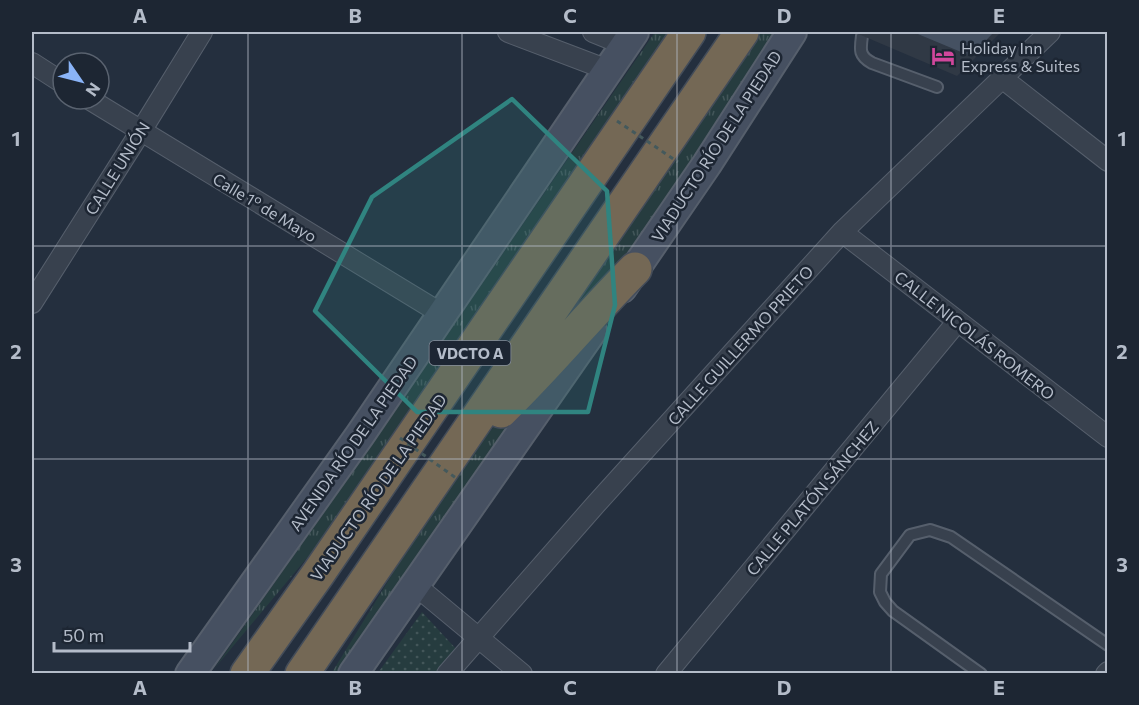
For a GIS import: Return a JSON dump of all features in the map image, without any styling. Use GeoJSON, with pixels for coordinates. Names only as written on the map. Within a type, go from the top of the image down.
{"type":"FeatureCollection","features":[{"type":"Feature","properties":{"kind":"highway","name":"VIADUCTO RÍO DE LA PIEDAD"},"geometry":{"type":"LineString","coordinates":[[247,674],[689,32]]}},
{"type":"Feature","properties":{"kind":"highway","name":"VDCTO A"},"geometry":{"type":"LineString","coordinates":[[302,674],[386,551],[454,467],[742,32]]}},
{"type":"Feature","properties":{"kind":"highway"},"geometry":{"type":"LineString","coordinates":[[454,467],[597,307],[635,269]]}},
{"type":"Feature","properties":{"kind":"highway"},"geometry":{"type":"LineString","coordinates":[[323,674],[356,614],[386,551]]}},
{"type":"Feature","properties":{"kind":"highway"},"geometry":{"type":"LineString","coordinates":[[226,674],[295,589],[318,574]]}},
{"type":"Feature","properties":{"kind":"main road","name":"VIADUCTO RÍO DE LA PIEDAD"},"geometry":{"type":"LineString","coordinates":[[353,674],[707,164],[792,32]]}},
{"type":"Feature","properties":{"kind":"main road","name":"AVENIDA RÍO DE LA PIEDAD"},"geometry":{"type":"LineString","coordinates":[[190,674],[360,435],[630,38]]}},
{"type":"Feature","properties":{"kind":"street","name":"CALLE UNIÓN"},"geometry":{"type":"LineString","coordinates":[[32,301],[202,32]]}},
{"type":"Feature","properties":{"kind":"street"},"geometry":{"type":"LineString","coordinates":[[508,32],[608,70]]}},
{"type":"Feature","properties":{"kind":"street"},"geometry":{"type":"LineString","coordinates":[[593,32],[630,38]]}},
{"type":"Feature","properties":{"kind":"street","name":"CALLE GUILLERMO PRIETO"},"geometry":{"type":"LineString","coordinates":[[447,674],[596,504],[842,232],[1050,32]]}},
{"type":"Feature","properties":{"kind":"street"},"geometry":{"type":"LineString","coordinates":[[32,63],[51,75]]}},
{"type":"Feature","properties":{"kind":"street"},"geometry":{"type":"LineString","coordinates":[[1002,78],[1107,161]]}},
{"type":"Feature","properties":{"kind":"street","name":"Calle 1º de Mayo"},"geometry":{"type":"LineString","coordinates":[[108,111],[441,314]]}},
{"type":"Feature","properties":{"kind":"street","name":"CALLE NICOLÁS ROMERO"},"geometry":{"type":"LineString","coordinates":[[842,232],[1107,437]]}},
{"type":"Feature","properties":{"kind":"street","name":"CALLE PLATÓN SÁNCHEZ"},"geometry":{"type":"LineString","coordinates":[[666,674],[957,322]]}},
{"type":"Feature","properties":{"kind":"street"},"geometry":{"type":"LineString","coordinates":[[415,585],[522,674]]}},
{"type":"Feature","properties":{"kind":"lane"},"geometry":{"type":"LineString","coordinates":[[862,36],[860,51],[864,58],[937,87]]}},
{"type":"Feature","properties":{"kind":"lane"},"geometry":{"type":"LineString","coordinates":[[981,674],[893,611],[885,602],[880,592],[881,574],[910,535],[930,530],[951,537],[1107,645]]}},
{"type":"Feature","properties":{"kind":"path"},"geometry":{"type":"LineString","coordinates":[[617,122],[678,162]]}},
{"type":"Feature","properties":{"kind":"path"},"geometry":{"type":"LineString","coordinates":[[400,438],[454,467]]}},
{"type":"Feature","properties":{"kind":"highlighted area"},"geometry":{"type":"Polygon","coordinates":[[[512,99],[607,191],[615,305],[588,412],[417,412],[315,311],[372,197],[512,99]]]}},
{"type":"Feature","properties":{"kind":"green space"},"geometry":{"type":"Polygon","coordinates":[[[655,32],[672,32],[332,528],[214,669],[368,450],[655,32]]]}},
{"type":"Feature","properties":{"kind":"green space"},"geometry":{"type":"Polygon","coordinates":[[[757,32],[781,32],[631,250],[546,341],[757,32]]]}},
{"type":"Feature","properties":{"kind":"green space"},"geometry":{"type":"Polygon","coordinates":[[[555,363],[340,673],[331,674],[468,451],[555,363]]]}},
{"type":"Feature","properties":{"kind":"green space"},"geometry":{"type":"Polygon","coordinates":[[[422,612],[458,651],[438,673],[377,674],[422,612]]]}},
{"type":"Feature","properties":{"kind":"building"},"geometry":{"type":"Polygon","coordinates":[[[911,32],[995,32],[971,57],[911,32]]]}},
{"type":"Feature","properties":{"kind":"place","name":"Holiday Inn Express & Suites"},"geometry":{"type":"Point","coordinates":[943,56]}}]}
